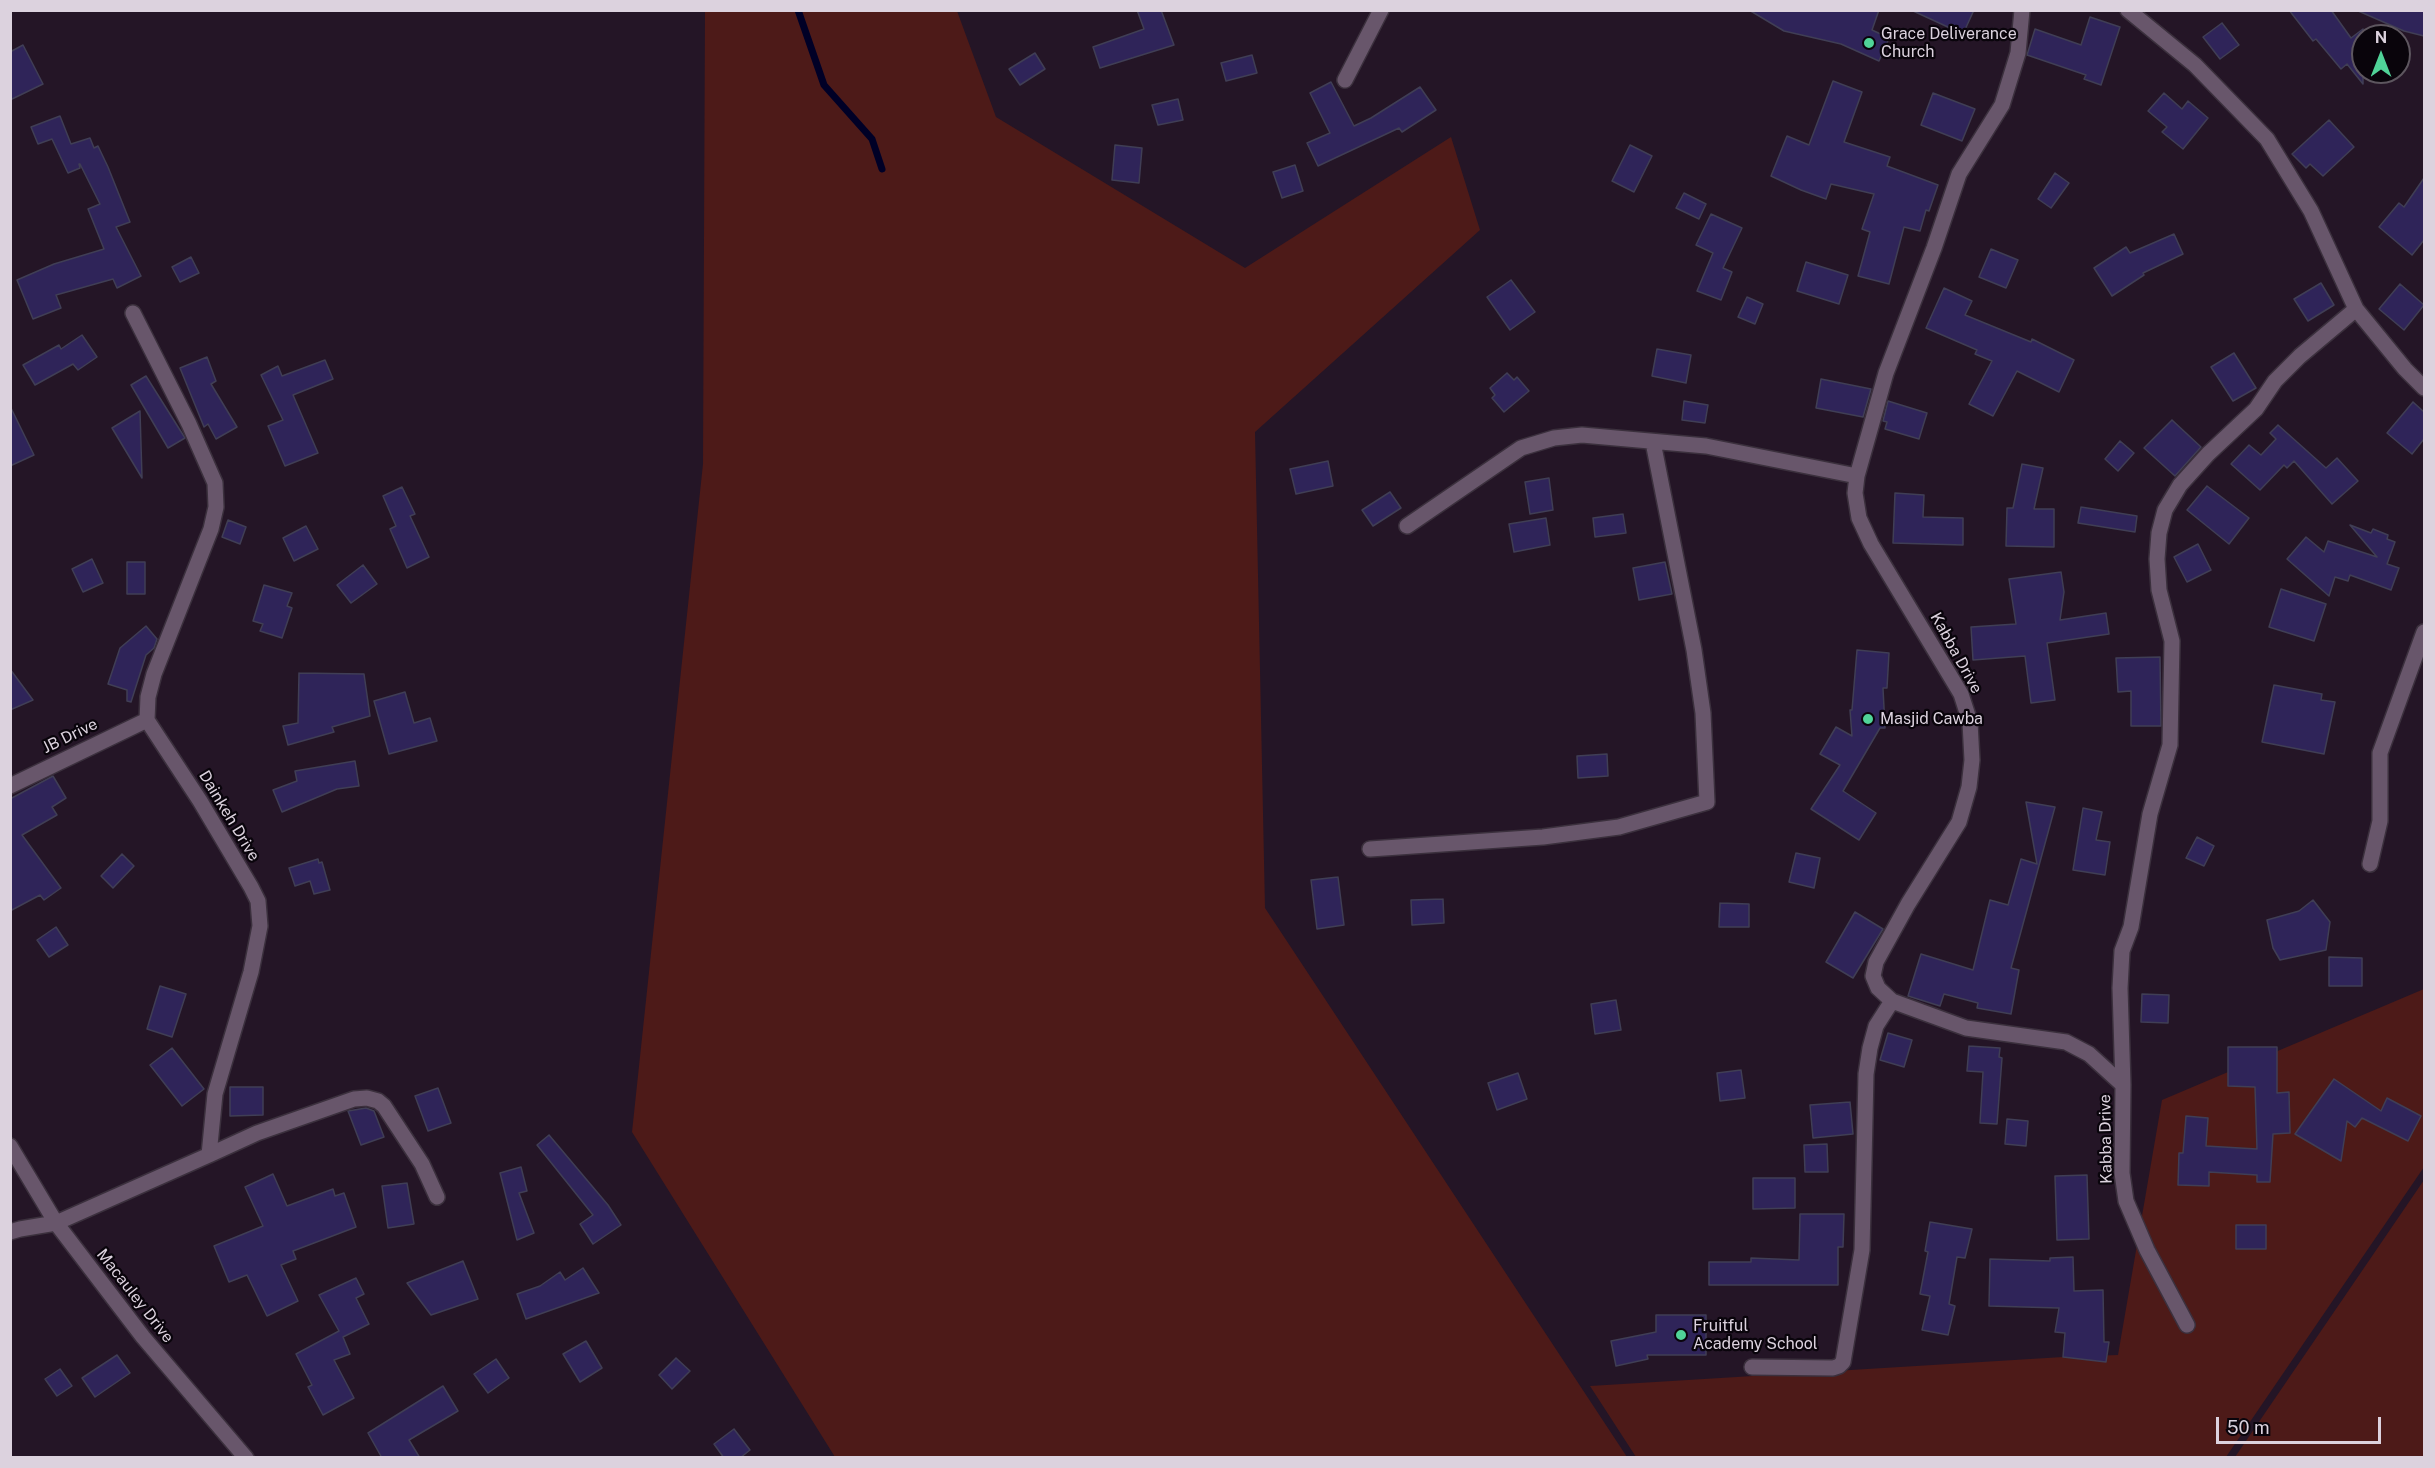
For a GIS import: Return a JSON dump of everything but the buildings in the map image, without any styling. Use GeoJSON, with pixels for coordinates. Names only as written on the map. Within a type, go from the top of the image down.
{"type":"FeatureCollection","features":[{"type":"Feature","properties":{"kind":"street"},"geometry":{"type":"LineString","coordinates":[[1345,80],[1381,10]]}},
{"type":"Feature","properties":{"kind":"street","name":"Kabba Drive"},"geometry":{"type":"LineString","coordinates":[[2022,10],[2018,53],[2002,105],[1959,174],[1934,248],[1886,373],[1857,476],[1855,493],[1859,518],[1871,544],[1961,694],[1970,722],[1972,760],[1970,787],[1959,822],[1908,904],[1876,962],[1873,976],[1878,988],[1892,1001],[1966,1028],[2066,1042],[2089,1054],[2123,1085],[2122,1173],[2126,1201],[2147,1250],[2187,1325]]}},
{"type":"Feature","properties":{"kind":"street"},"geometry":{"type":"LineString","coordinates":[[2128,10],[2195,65],[2267,139],[2311,211],[2356,309],[2405,369],[2424,388]]}},
{"type":"Feature","properties":{"kind":"street"},"geometry":{"type":"LineString","coordinates":[[2123,1085],[2120,988],[2122,951],[2131,927],[2150,814],[2170,745],[2172,641],[2159,591],[2157,559],[2159,533],[2165,510],[2180,485],[2208,454],[2256,409],[2275,381],[2300,356],[2356,309]]}},
{"type":"Feature","properties":{"kind":"street"},"geometry":{"type":"LineString","coordinates":[[133,314],[189,424],[215,483],[216,507],[211,529],[154,674],[148,697],[147,720]]}},
{"type":"Feature","properties":{"kind":"street"},"geometry":{"type":"LineString","coordinates":[[1407,526],[1521,448],[1554,438],[1582,435],[1706,446],[1857,476]]}},
{"type":"Feature","properties":{"kind":"street"},"geometry":{"type":"LineString","coordinates":[[1370,849],[1543,837],[1619,827],[1707,802],[1702,713],[1694,650],[1653,442]]}},
{"type":"Feature","properties":{"kind":"street"},"geometry":{"type":"LineString","coordinates":[[2370,864],[2380,821],[2380,753],[2424,632]]}},
{"type":"Feature","properties":{"kind":"street","name":"JB Drive"},"geometry":{"type":"LineString","coordinates":[[10,786],[147,720]]}},
{"type":"Feature","properties":{"kind":"street","name":"Dainkeh Drive"},"geometry":{"type":"LineString","coordinates":[[147,720],[222,837],[258,901],[260,926],[254,961],[215,1094],[209,1155]]}},
{"type":"Feature","properties":{"kind":"street"},"geometry":{"type":"LineString","coordinates":[[1752,1368],[1833,1368],[1843,1362],[1862,1250],[1866,1074],[1869,1048],[1876,1026],[1892,1001]]}},
{"type":"Feature","properties":{"kind":"street"},"geometry":{"type":"LineString","coordinates":[[10,1233],[56,1223],[209,1155],[279,1126],[354,1099],[367,1098],[378,1101],[384,1106],[422,1164],[437,1197]]}},
{"type":"Feature","properties":{"kind":"street","name":"Macauley Drive"},"geometry":{"type":"LineString","coordinates":[[10,1146],[56,1223],[143,1337],[246,1458]]}},
{"type":"Feature","properties":{"kind":"shaded area"},"geometry":{"type":"Polygon","coordinates":[[[705,11],[957,11],[996,117],[1245,268],[1451,137],[1480,230],[1255,432],[1265,908],[1627,1457],[835,1457],[632,1132],[703,464],[705,11]]]}},
{"type":"Feature","properties":{"kind":"shaded area"},"geometry":{"type":"Polygon","coordinates":[[[2424,989],[2424,1167],[2226,1457],[1636,1457],[1590,1386],[2118,1355],[2162,1100],[2424,989]]]}},
{"type":"Feature","properties":{"kind":"shaded area"},"geometry":{"type":"Polygon","coordinates":[[[2424,1180],[2424,1457],[2235,1457],[2424,1180]]]}},
{"type":"Feature","properties":{"kind":"waterway"},"geometry":{"type":"LineString","coordinates":[[798,10],[824,85],[872,139],[882,169]]}},
{"type":"Feature","properties":{"kind":"place","name":"Grace Deliverance Church"},"geometry":{"type":"Point","coordinates":[1869,43]}},
{"type":"Feature","properties":{"kind":"place","name":"Masjid Cawba"},"geometry":{"type":"Point","coordinates":[1868,719]}},
{"type":"Feature","properties":{"kind":"place","name":"Fruitful Academy School"},"geometry":{"type":"Point","coordinates":[1681,1335]}}]}
